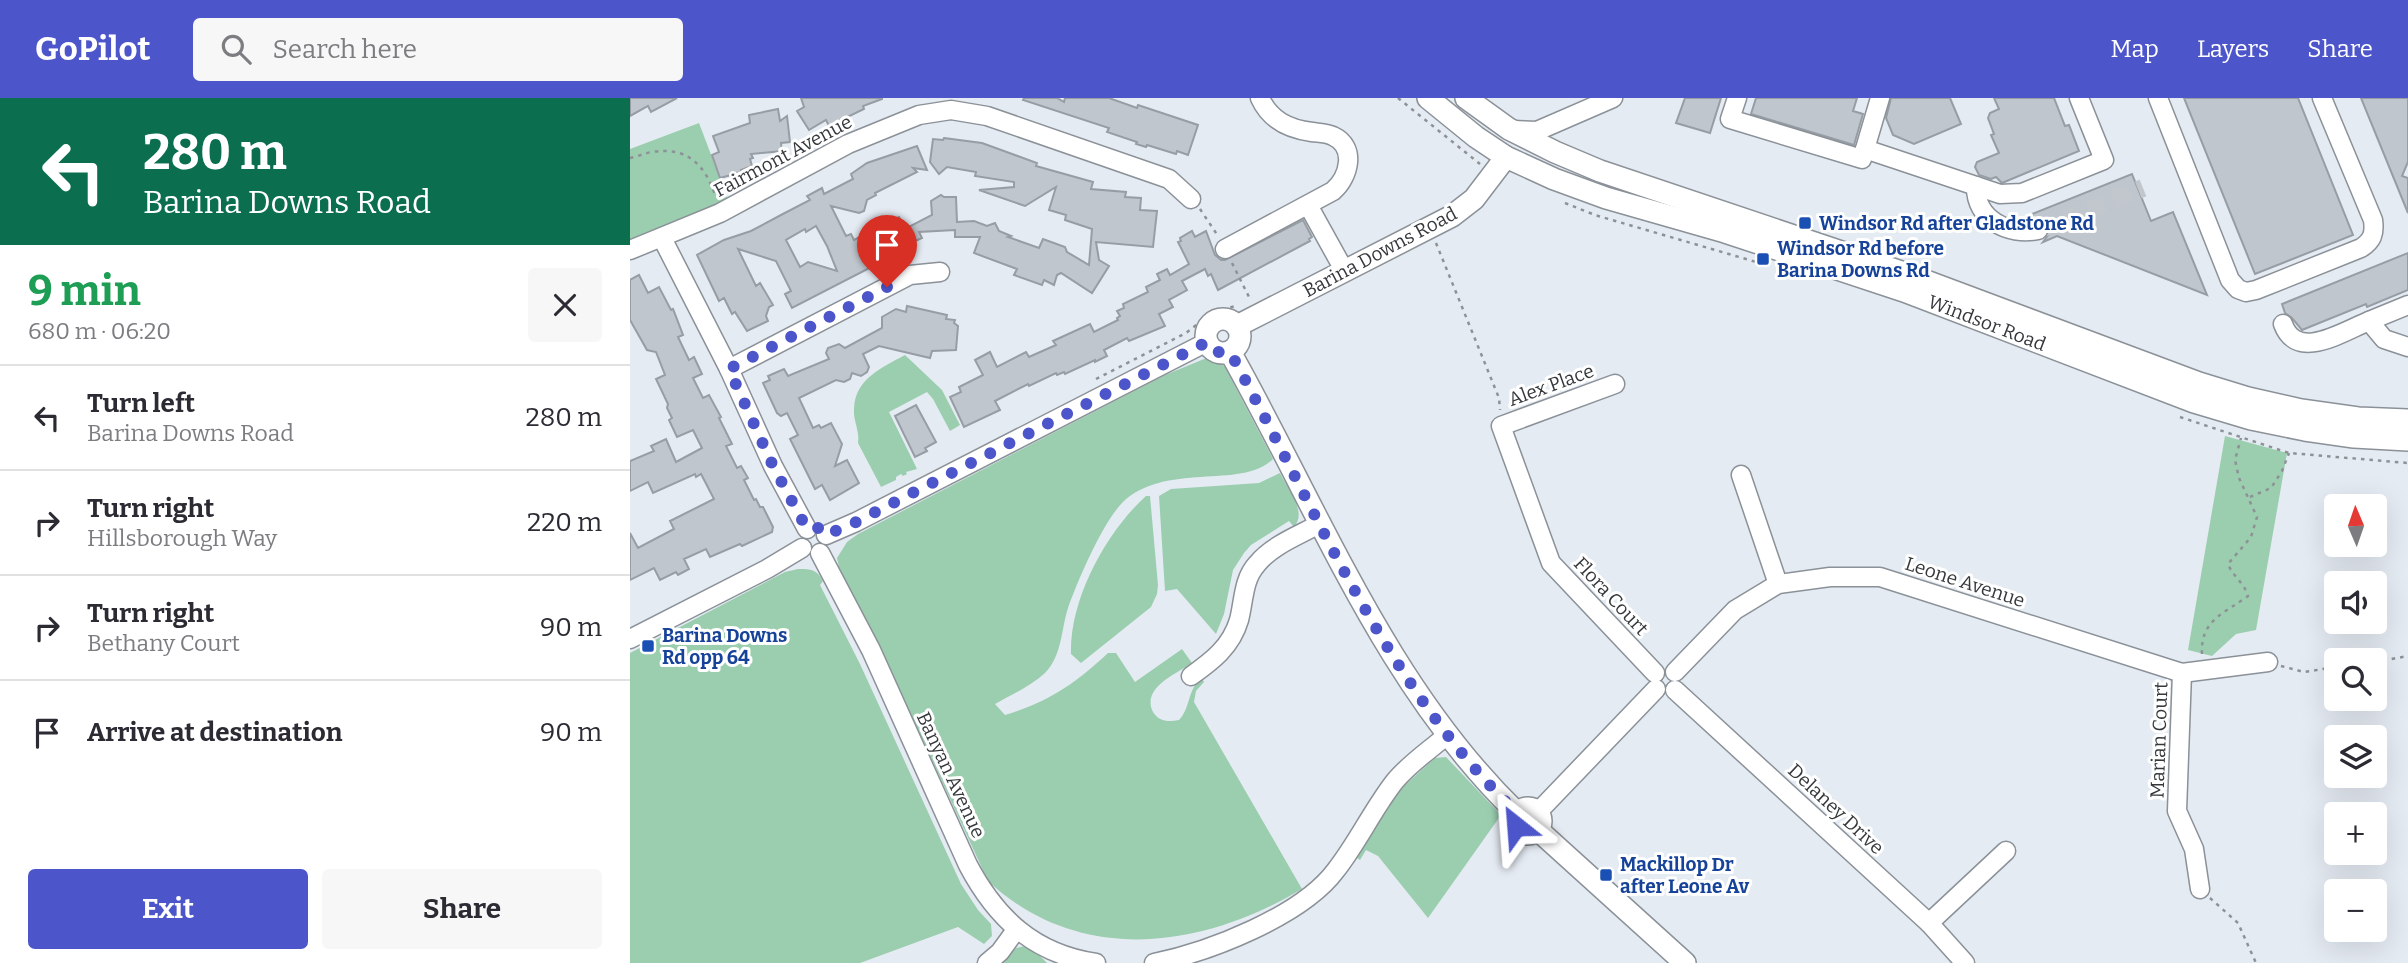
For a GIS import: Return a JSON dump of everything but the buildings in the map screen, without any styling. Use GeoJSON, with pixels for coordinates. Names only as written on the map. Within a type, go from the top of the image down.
{"type":"FeatureCollection","features":[{"type":"Feature","properties":{"kind":"main road","name":"Windsor Road"},"geometry":{"type":"LineString","coordinates":[[1428,98],[1476,137],[1506,157],[1554,179],[1606,198],[1725,232],[1904,291],[2194,402],[2251,419],[2305,430],[2354,437],[2408,440]]}},
{"type":"Feature","properties":{"kind":"main road","name":"Windsor Road"},"geometry":{"type":"LineString","coordinates":[[1465,98],[1509,129],[1600,171],[1910,275],[2199,383],[2301,410],[2358,418],[2408,420]]}},
{"type":"Feature","properties":{"kind":"main road"},"geometry":{"type":"LineString","coordinates":[[1465,98],[1504,143],[1506,157]]}},
{"type":"Feature","properties":{"kind":"main road","name":"Barina Downs Road"},"geometry":{"type":"LineString","coordinates":[[1237,326],[1452,216],[1475,199],[1506,157]]}},
{"type":"Feature","properties":{"kind":"main road"},"geometry":{"type":"LineString","coordinates":[[1225,319],[1237,326],[1240,341],[1230,352],[1218,352],[1207,342],[1206,333],[1215,321],[1225,319]]}},
{"type":"Feature","properties":{"kind":"main road"},"geometry":{"type":"LineString","coordinates":[[1230,352],[1345,572],[1391,652],[1447,735],[1482,779],[1531,818],[1685,963]]}},
{"type":"Feature","properties":{"kind":"street"},"geometry":{"type":"LineString","coordinates":[[1225,249],[1308,205],[1340,184],[1349,163],[1342,143],[1334,136],[1295,129],[1276,120],[1269,114],[1260,98]]}},
{"type":"Feature","properties":{"kind":"street"},"geometry":{"type":"LineString","coordinates":[[1509,129],[1537,131],[1613,98]]}},
{"type":"Feature","properties":{"kind":"street"},"geometry":{"type":"LineString","coordinates":[[1737,98],[1730,119],[1862,159],[1880,98]]}},
{"type":"Feature","properties":{"kind":"street"},"geometry":{"type":"LineString","coordinates":[[1865,149],[2000,194],[2022,193],[2104,160],[2079,98]]}},
{"type":"Feature","properties":{"kind":"street"},"geometry":{"type":"LineString","coordinates":[[2158,98],[2230,280],[2238,289],[2246,292],[2361,248],[2369,243],[2372,237],[2373,220],[2322,98]]}},
{"type":"Feature","properties":{"kind":"street","name":"Fairmont Avenue"},"geometry":{"type":"LineString","coordinates":[[630,250],[720,213],[848,144],[919,115],[951,110],[987,116],[1169,179],[1191,199]]}},
{"type":"Feature","properties":{"kind":"street"},"geometry":{"type":"LineString","coordinates":[[1976,186],[1982,211],[1992,220],[2014,231],[2038,230]]}},
{"type":"Feature","properties":{"kind":"street"},"geometry":{"type":"LineString","coordinates":[[1308,205],[1344,270]]}},
{"type":"Feature","properties":{"kind":"street"},"geometry":{"type":"LineString","coordinates":[[662,238],[729,369],[773,466],[807,529]]}},
{"type":"Feature","properties":{"kind":"street"},"geometry":{"type":"LineString","coordinates":[[729,369],[910,275],[940,272]]}},
{"type":"Feature","properties":{"kind":"street"},"geometry":{"type":"LineString","coordinates":[[2283,324],[2287,335],[2297,343],[2311,344],[2408,305]]}},
{"type":"Feature","properties":{"kind":"street"},"geometry":{"type":"LineString","coordinates":[[2369,321],[2384,339],[2408,347]]}},
{"type":"Feature","properties":{"kind":"street"},"geometry":{"type":"LineString","coordinates":[[826,535],[1207,342]]}},
{"type":"Feature","properties":{"kind":"street","name":"Alex Place"},"geometry":{"type":"LineString","coordinates":[[1502,426],[1615,384]]}},
{"type":"Feature","properties":{"kind":"street","name":"Flora Court"},"geometry":{"type":"LineString","coordinates":[[1502,426],[1551,563],[1656,681]]}},
{"type":"Feature","properties":{"kind":"street"},"geometry":{"type":"LineString","coordinates":[[1741,475],[1778,584]]}},
{"type":"Feature","properties":{"kind":"street"},"geometry":{"type":"LineString","coordinates":[[1191,676],[1216,658],[1233,634],[1245,587],[1257,563],[1267,553],[1321,523]]}},
{"type":"Feature","properties":{"kind":"street"},"geometry":{"type":"LineString","coordinates":[[819,528],[826,535],[826,546],[820,553],[812,554],[802,548],[800,539],[807,529],[819,528]]}},
{"type":"Feature","properties":{"kind":"street"},"geometry":{"type":"LineString","coordinates":[[630,639],[767,569],[802,548]]}},
{"type":"Feature","properties":{"kind":"street","name":"Banyan Avenue"},"geometry":{"type":"LineString","coordinates":[[820,553],[871,650],[973,873],[987,897],[1016,930],[1058,953],[1096,963]]}},
{"type":"Feature","properties":{"kind":"street","name":"Leone Avenue"},"geometry":{"type":"LineString","coordinates":[[1675,681],[1735,610],[1778,584],[1830,577],[1880,577],[2182,673],[2268,662]]}},
{"type":"Feature","properties":{"kind":"street","name":"Marian Court"},"geometry":{"type":"LineString","coordinates":[[2182,673],[2177,811],[2194,849],[2200,889]]}},
{"type":"Feature","properties":{"kind":"street"},"geometry":{"type":"LineString","coordinates":[[1531,818],[1656,681],[1663,693],[1670,693],[1675,681]]}},
{"type":"Feature","properties":{"kind":"street","name":"Delaney Drive"},"geometry":{"type":"LineString","coordinates":[[1675,681],[1929,923],[1965,963]]}},
{"type":"Feature","properties":{"kind":"street"},"geometry":{"type":"LineString","coordinates":[[1154,963],[1226,940],[1294,907],[1316,892],[1335,871],[1398,778],[1447,735]]}},
{"type":"Feature","properties":{"kind":"street"},"geometry":{"type":"LineString","coordinates":[[1929,923],[2006,851]]}},
{"type":"Feature","properties":{"kind":"street"},"geometry":{"type":"LineString","coordinates":[[987,963],[1000,952],[1016,930]]}},
{"type":"Feature","properties":{"kind":"path"},"geometry":{"type":"LineString","coordinates":[[1398,98],[1469,158]]}},
{"type":"Feature","properties":{"kind":"path"},"geometry":{"type":"LineString","coordinates":[[630,158],[652,152],[686,154],[699,163],[712,185],[720,213]]}},
{"type":"Feature","properties":{"kind":"path"},"geometry":{"type":"LineString","coordinates":[[1561,201],[1595,215],[1762,264]]}},
{"type":"Feature","properties":{"kind":"path"},"geometry":{"type":"LineString","coordinates":[[1429,227],[1499,398],[1502,426]]}},
{"type":"Feature","properties":{"kind":"path"},"geometry":{"type":"LineString","coordinates":[[1087,384],[1186,333],[1210,314],[1240,304]]}},
{"type":"Feature","properties":{"kind":"path"},"geometry":{"type":"LineString","coordinates":[[2174,414],[2290,453],[2408,463]]}},
{"type":"Feature","properties":{"kind":"path"},"geometry":{"type":"LineString","coordinates":[[2203,670],[2201,648],[2215,615],[2248,596],[2244,583],[2232,574],[2228,564],[2251,537],[2257,517],[2239,478],[2235,460],[2241,438]]}},
{"type":"Feature","properties":{"kind":"path"},"geometry":{"type":"LineString","coordinates":[[2249,497],[2271,488],[2290,453]]}},
{"type":"Feature","properties":{"kind":"path"},"geometry":{"type":"LineString","coordinates":[[2387,660],[2408,656]]}},
{"type":"Feature","properties":{"kind":"path"},"geometry":{"type":"LineString","coordinates":[[2268,662],[2304,672],[2324,669]]}},
{"type":"Feature","properties":{"kind":"path"},"geometry":{"type":"LineString","coordinates":[[2200,889],[2238,923],[2256,963]]}},
{"type":"Feature","properties":{"kind":"green space"},"geometry":{"type":"Polygon","coordinates":[[[699,123],[729,202],[630,242],[630,149],[699,123]]]}},
{"type":"Feature","properties":{"kind":"green space"},"geometry":{"type":"Polygon","coordinates":[[[905,355],[942,390],[960,425],[950,431],[927,392],[889,412],[917,469],[906,472],[903,476],[901,474],[896,480],[881,487],[858,443],[855,399],[864,382],[905,355]]]}},
{"type":"Feature","properties":{"kind":"green space"},"geometry":{"type":"Polygon","coordinates":[[[1209,357],[1218,360],[1225,367],[1273,459],[1260,468],[1243,473],[1159,483],[1139,490],[1122,503],[1114,512],[1084,568],[1068,608],[1058,651],[1051,666],[1034,682],[995,704],[1005,715],[1035,704],[1072,683],[1108,653],[1116,653],[1135,682],[1182,649],[1192,663],[1169,677],[1156,689],[1151,703],[1153,712],[1164,721],[1179,720],[1197,682],[1202,678],[1204,682],[1196,691],[1194,702],[1302,889],[1262,910],[1221,926],[1179,936],[1138,939],[1098,936],[1059,926],[1022,907],[988,881],[878,643],[840,572],[837,558],[847,542],[858,534],[1165,375],[1209,357]]]}},
{"type":"Feature","properties":{"kind":"green space"},"geometry":{"type":"Polygon","coordinates":[[[2225,436],[2287,453],[2256,630],[2236,634],[2212,656],[2188,650],[2225,436]]]}},
{"type":"Feature","properties":{"kind":"green space"},"geometry":{"type":"Polygon","coordinates":[[[1280,473],[1298,507],[1298,521],[1294,527],[1289,521],[1251,545],[1244,553],[1233,570],[1224,614],[1216,634],[1177,589],[1165,591],[1159,496],[1171,489],[1259,483],[1280,473]]]}},
{"type":"Feature","properties":{"kind":"green space"},"geometry":{"type":"Polygon","coordinates":[[[1146,496],[1150,496],[1157,594],[1151,607],[1081,663],[1071,654],[1072,633],[1083,590],[1117,528],[1146,496]]]}},
{"type":"Feature","properties":{"kind":"green space"},"geometry":{"type":"Polygon","coordinates":[[[813,570],[823,581],[820,585],[860,664],[961,884],[991,924],[992,936],[984,944],[958,927],[860,963],[630,963],[630,653],[785,572],[813,570]]]}},
{"type":"Feature","properties":{"kind":"green space"},"geometry":{"type":"Polygon","coordinates":[[[1446,757],[1501,815],[1428,918],[1378,856],[1366,850],[1360,860],[1356,857],[1386,808],[1404,786],[1435,758],[1446,757]]]}},
{"type":"Feature","properties":{"kind":"green space"},"geometry":{"type":"Polygon","coordinates":[[[1025,946],[1047,963],[1001,963],[1016,948],[1025,946]]]}},
{"type":"Feature","properties":{"kind":"tunnel"},"geometry":{"type":"LineString","coordinates":[[2038,230],[2143,188]]}},
{"type":"Feature","properties":{"kind":"place","name":"Windsor Rd after Gladstone Rd"},"geometry":{"type":"Point","coordinates":[1805,223]}},
{"type":"Feature","properties":{"kind":"place","name":"Windsor Rd before Barina Downs Rd"},"geometry":{"type":"Point","coordinates":[1763,259]}},
{"type":"Feature","properties":{"kind":"place","name":"Barina Downs Rd opp 64"},"geometry":{"type":"Point","coordinates":[648,646]}},
{"type":"Feature","properties":{"kind":"place","name":"Mackillop Dr after Leone Av"},"geometry":{"type":"Point","coordinates":[1606,875]}},
{"type":"Feature","properties":{"kind":"route"},"geometry":{"type":"LineString","coordinates":[[887,287],[729,369],[773,466],[807,529],[819,528],[826,535],[856,522],[1207,342],[1213,350],[1230,352],[1262,408],[1345,572],[1391,652],[1452,741],[1482,779],[1517,813],[1516,826]]}}]}
